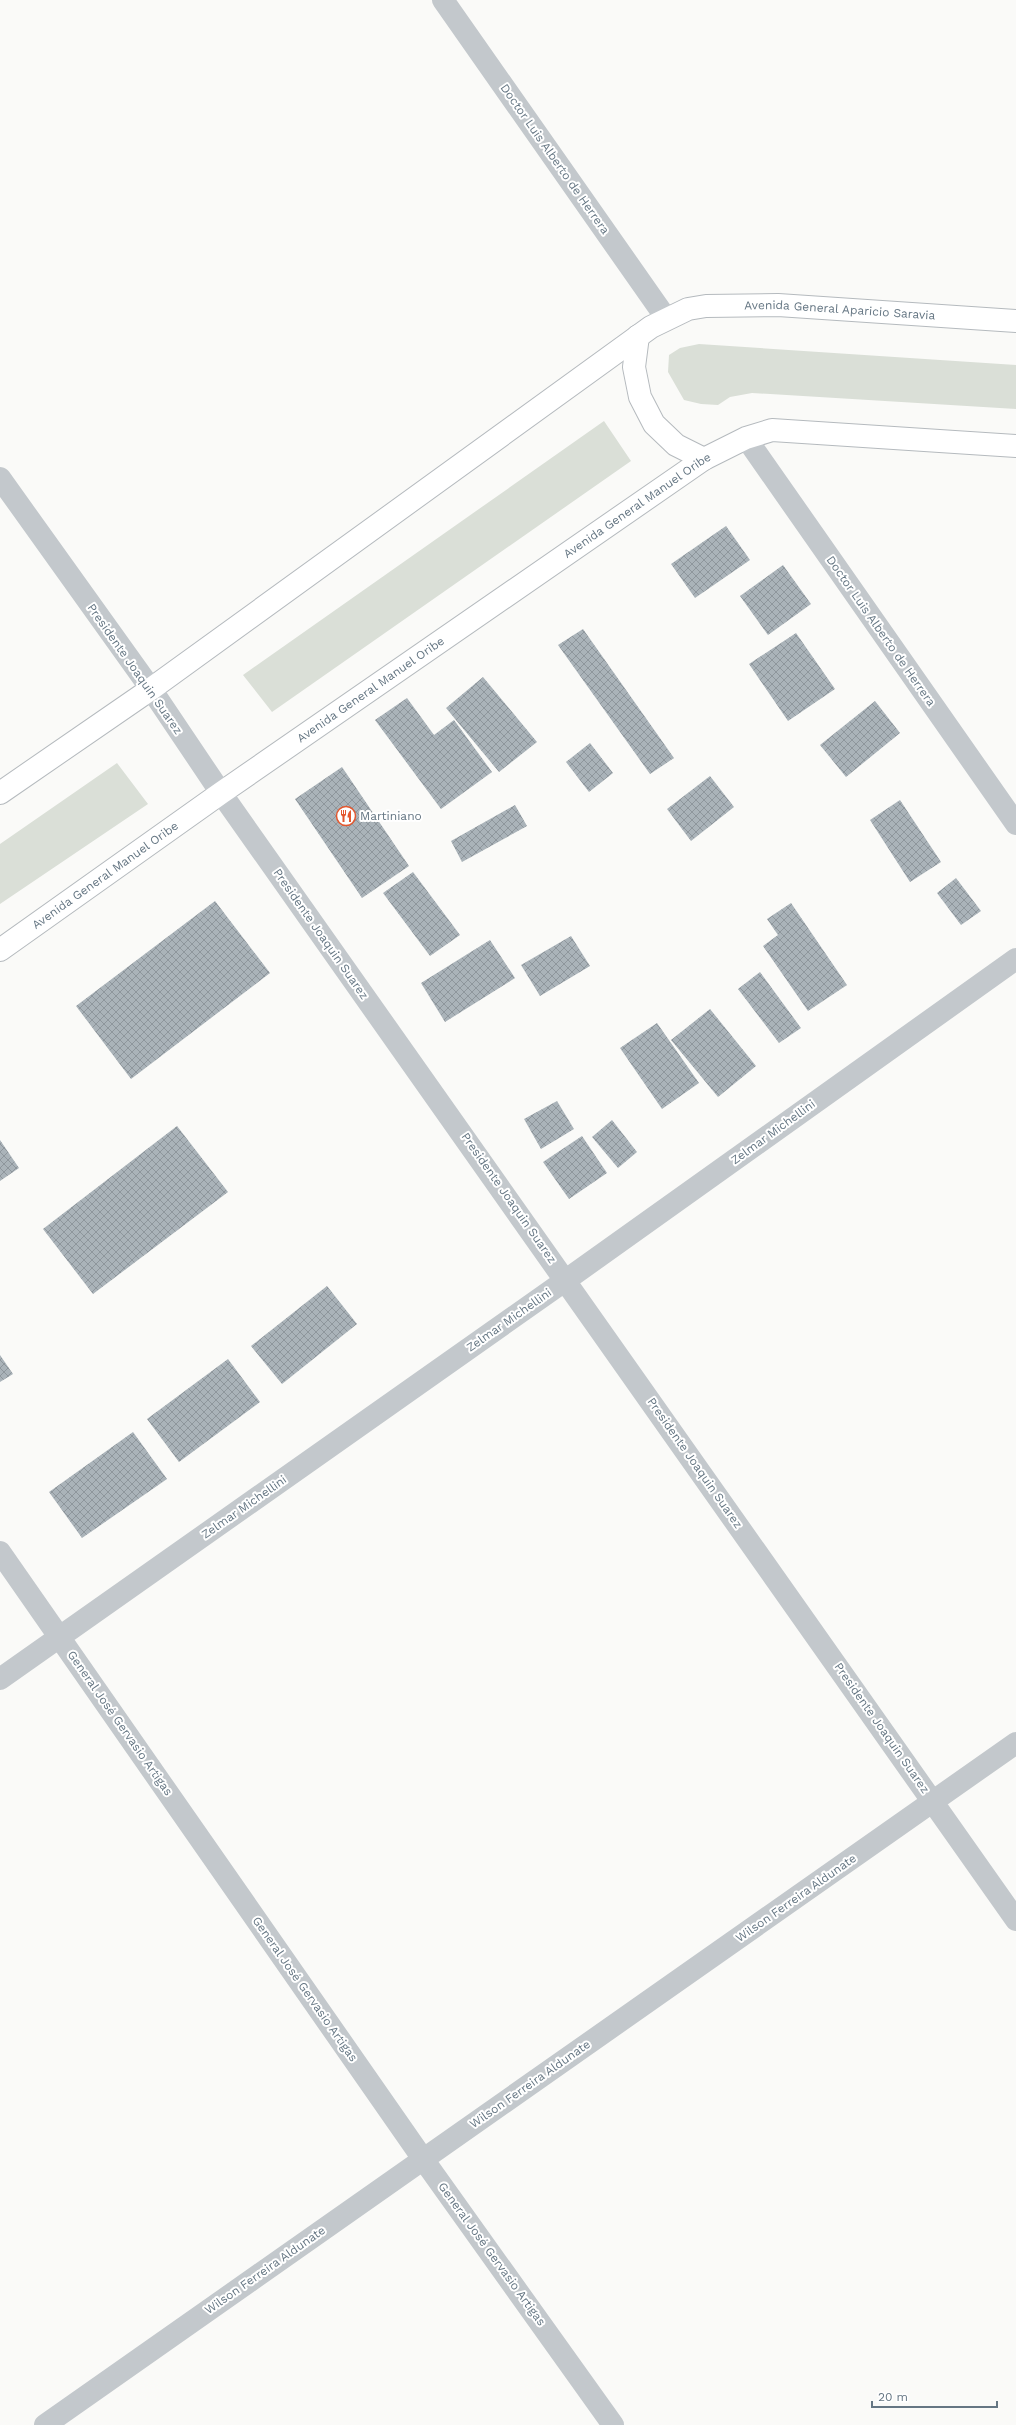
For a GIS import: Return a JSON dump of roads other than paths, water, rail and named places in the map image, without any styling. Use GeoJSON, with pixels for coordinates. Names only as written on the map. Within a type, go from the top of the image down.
{"type":"FeatureCollection","features":[{"type":"Feature","properties":{"kind":"main road","name":"Avenida General Aparicio Saravia"},"geometry":{"type":"LineString","coordinates":[[666,318],[688,309],[706,306],[778,305],[1016,321]]}},
{"type":"Feature","properties":{"kind":"main road"},"geometry":{"type":"LineString","coordinates":[[0,793],[151,689],[638,336],[666,318]]}},
{"type":"Feature","properties":{"kind":"main road"},"geometry":{"type":"LineString","coordinates":[[638,336],[634,366],[640,397],[654,424],[676,445],[704,459]]}},
{"type":"Feature","properties":{"kind":"main road"},"geometry":{"type":"LineString","coordinates":[[746,438],[772,430],[1016,446]]}},
{"type":"Feature","properties":{"kind":"main road","name":"Avenida General Manuel Oribe"},"geometry":{"type":"LineString","coordinates":[[0,950],[221,793],[704,459],[746,438]]}},
{"type":"Feature","properties":{"kind":"street","name":"Doctor Luis Alberto de Herrera"},"geometry":{"type":"LineString","coordinates":[[443,0],[666,318]]}},
{"type":"Feature","properties":{"kind":"street","name":"Doctor Luis Alberto de Herrera"},"geometry":{"type":"LineString","coordinates":[[746,438],[1016,824]]}},
{"type":"Feature","properties":{"kind":"street","name":"Presidente Joaquin Suarez"},"geometry":{"type":"LineString","coordinates":[[0,478],[151,689],[221,793],[1016,1920]]}},
{"type":"Feature","properties":{"kind":"street","name":"Zelmar Michellini"},"geometry":{"type":"LineString","coordinates":[[0,1679],[566,1280],[1016,959]]}},
{"type":"Feature","properties":{"kind":"street","name":"General José Gervasio Artigas"},"geometry":{"type":"LineString","coordinates":[[0,1552],[60,1636],[423,2159],[614,2425]]}},
{"type":"Feature","properties":{"kind":"street","name":"Wilson Ferreira Aldunate"},"geometry":{"type":"LineString","coordinates":[[45,2425],[1016,1743]]}},
{"type":"Feature","properties":{"kind":"place","name":"Martiniano"},"geometry":{"type":"Point","coordinates":[346,816]}}]}
